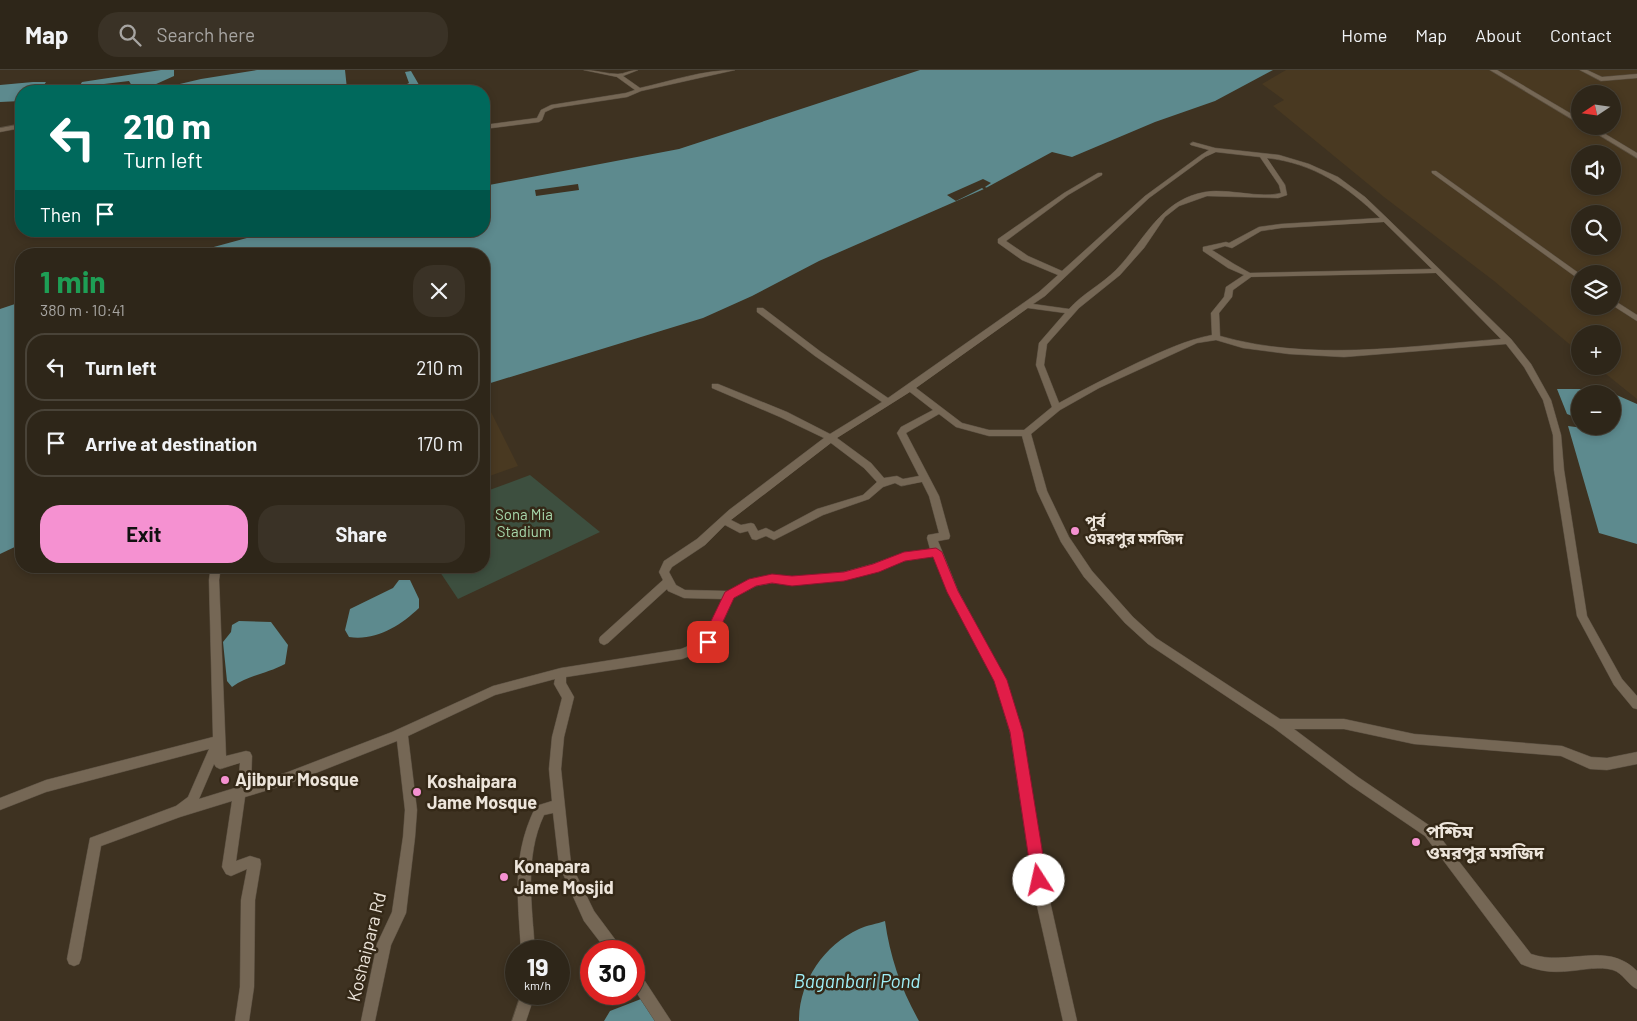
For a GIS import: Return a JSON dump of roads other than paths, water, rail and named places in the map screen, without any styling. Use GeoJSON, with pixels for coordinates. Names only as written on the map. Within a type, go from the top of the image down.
{"type":"FeatureCollection","features":[{"type":"Feature","properties":{"kind":"street"},"geometry":{"type":"LineString","coordinates":[[587,70],[619,76],[639,90]]}},
{"type":"Feature","properties":{"kind":"street"},"geometry":{"type":"LineString","coordinates":[[619,76],[635,70]]}},
{"type":"Feature","properties":{"kind":"street"},"geometry":{"type":"LineString","coordinates":[[490,126],[539,120],[543,111],[554,106],[628,95],[639,90],[697,76],[732,70]]}},
{"type":"Feature","properties":{"kind":"street"},"geometry":{"type":"LineString","coordinates":[[1493,70],[1571,117]]}},
{"type":"Feature","properties":{"kind":"street"},"geometry":{"type":"LineString","coordinates":[[1583,70],[1601,80],[1637,76]]}},
{"type":"Feature","properties":{"kind":"street"},"geometry":{"type":"LineString","coordinates":[[0,130],[15,127]]}},
{"type":"Feature","properties":{"kind":"street"},"geometry":{"type":"LineString","coordinates":[[1602,135],[1637,156]]}},
{"type":"Feature","properties":{"kind":"street"},"geometry":{"type":"LineString","coordinates":[[1193,144],[1216,150],[1261,154],[1307,165],[1336,178],[1363,198],[1386,220],[1508,341],[1528,366],[1547,400],[1557,435],[1559,470],[1582,616],[1618,682],[1637,704]]}},
{"type":"Feature","properties":{"kind":"street"},"geometry":{"type":"LineString","coordinates":[[938,557],[904,557],[875,568],[844,576],[792,581],[772,579],[754,582],[729,595],[684,594],[672,588],[664,572],[668,564],[701,542],[725,520],[832,438],[910,388],[1042,294],[1147,196],[1203,156],[1216,150]]}},
{"type":"Feature","properties":{"kind":"street"},"geometry":{"type":"LineString","coordinates":[[1057,408],[1040,365],[1043,343],[1071,312],[1117,273],[1141,246],[1163,216],[1177,205],[1206,194],[1278,196],[1285,194],[1282,185],[1261,154]]}},
{"type":"Feature","properties":{"kind":"street"},"geometry":{"type":"LineString","coordinates":[[1434,172],[1571,271]]}},
{"type":"Feature","properties":{"kind":"street"},"geometry":{"type":"LineString","coordinates":[[1063,274],[1025,258],[1002,241],[1066,194],[1100,174]]}},
{"type":"Feature","properties":{"kind":"street"},"geometry":{"type":"LineString","coordinates":[[1386,220],[1281,226],[1259,230],[1229,246],[1226,244],[1206,248],[1231,266],[1250,274],[1438,271]]}},
{"type":"Feature","properties":{"kind":"street"},"geometry":{"type":"LineString","coordinates":[[1216,337],[1215,313],[1228,297],[1229,289],[1250,274]]}},
{"type":"Feature","properties":{"kind":"street"},"geometry":{"type":"LineString","coordinates":[[1026,306],[1071,312]]}},
{"type":"Feature","properties":{"kind":"street"},"geometry":{"type":"LineString","coordinates":[[1621,308],[1637,319]]}},
{"type":"Feature","properties":{"kind":"street"},"geometry":{"type":"LineString","coordinates":[[760,310],[818,354],[888,401]]}},
{"type":"Feature","properties":{"kind":"street"},"geometry":{"type":"LineString","coordinates":[[910,388],[959,426],[989,433],[1026,433],[1057,408],[1096,386],[1195,341],[1216,337],[1261,348],[1344,354],[1508,341]]}},
{"type":"Feature","properties":{"kind":"street"},"geometry":{"type":"LineString","coordinates":[[715,386],[832,438],[863,460],[884,484]]}},
{"type":"Feature","properties":{"kind":"street"},"geometry":{"type":"LineString","coordinates":[[938,411],[904,429],[901,433],[938,506],[945,536],[932,538],[938,557],[969,623],[1000,680],[1016,732],[1042,897],[1070,1021]]}},
{"type":"Feature","properties":{"kind":"street"},"geometry":{"type":"LineString","coordinates":[[1026,433],[1042,491],[1065,539],[1088,574],[1129,620],[1152,641],[1278,724],[1429,832],[1526,959],[1539,965],[1613,963],[1630,974],[1637,982]]}},
{"type":"Feature","properties":{"kind":"street"},"geometry":{"type":"LineString","coordinates":[[725,520],[740,529],[751,527],[756,536],[766,532],[774,536],[820,512],[854,502],[884,484],[897,479],[901,483],[925,478]]}},
{"type":"Feature","properties":{"kind":"street"},"geometry":{"type":"LineString","coordinates":[[215,573],[220,763],[246,756],[229,867],[231,869],[250,862],[254,864],[248,900],[248,974],[242,1021]]}},
{"type":"Feature","properties":{"kind":"street"},"geometry":{"type":"LineString","coordinates":[[604,640],[669,581]]}},
{"type":"Feature","properties":{"kind":"street"},"geometry":{"type":"LineString","coordinates":[[74,958],[95,842],[180,811],[288,778],[402,734],[494,691],[561,673],[698,649],[708,642],[729,595]]}},
{"type":"Feature","properties":{"kind":"street"},"geometry":{"type":"LineString","coordinates":[[561,673],[560,684],[568,697],[558,737],[555,768],[557,806],[565,865],[589,916],[607,940]]}},
{"type":"Feature","properties":{"kind":"street"},"geometry":{"type":"LineString","coordinates":[[1278,724],[1344,724],[1414,739],[1562,750],[1590,763],[1607,764],[1637,758]]}},
{"type":"Feature","properties":{"kind":"street","name":"Koshaipara Rd"},"geometry":{"type":"LineString","coordinates":[[368,1021],[384,944],[399,913],[409,837],[410,810],[402,734]]}},
{"type":"Feature","properties":{"kind":"street"},"geometry":{"type":"LineString","coordinates":[[0,804],[46,786],[218,741]]}},
{"type":"Feature","properties":{"kind":"street"},"geometry":{"type":"LineString","coordinates":[[180,811],[192,801],[218,741]]}},
{"type":"Feature","properties":{"kind":"street"},"geometry":{"type":"LineString","coordinates":[[528,940],[525,866],[530,832],[540,810],[557,806]]}},
{"type":"Feature","properties":{"kind":"street"},"geometry":{"type":"LineString","coordinates":[[645,993],[664,1021]]}},
{"type":"Feature","properties":{"kind":"street"},"geometry":{"type":"LineString","coordinates":[[520,1021],[525,1005]]}},
{"type":"Feature","properties":{"kind":"water"},"geometry":{"type":"Polygon","coordinates":[[[161,70],[174,70],[174,76],[154,85],[131,85],[129,81],[80,85],[82,82],[161,70]]]}},
{"type":"Feature","properties":{"kind":"water"},"geometry":{"type":"Polygon","coordinates":[[[257,70],[345,70],[347,85],[176,85],[257,70]]]}},
{"type":"Feature","properties":{"kind":"water"},"geometry":{"type":"Polygon","coordinates":[[[920,70],[1273,70],[1215,101],[1155,122],[1072,157],[1052,152],[984,189],[819,261],[752,296],[703,318],[490,383],[490,248],[210,248],[251,237],[490,237],[490,185],[679,149],[920,70]]]}},
{"type":"Feature","properties":{"kind":"water"},"geometry":{"type":"Polygon","coordinates":[[[411,71],[419,85],[405,85],[409,83],[405,72],[411,71]]]}},
{"type":"Feature","properties":{"kind":"water"},"geometry":{"type":"Polygon","coordinates":[[[46,82],[44,85],[15,85],[15,101],[0,102],[0,85],[46,82]]]}},
{"type":"Feature","properties":{"kind":"water"},"geometry":{"type":"Polygon","coordinates":[[[15,304],[15,547],[0,554],[0,309],[15,304]]]}},
{"type":"Feature","properties":{"kind":"water"},"geometry":{"type":"Polygon","coordinates":[[[1557,389],[1571,389],[1571,416],[1567,414],[1557,389]]]}},
{"type":"Feature","properties":{"kind":"water"},"geometry":{"type":"Polygon","coordinates":[[[1621,397],[1637,404],[1637,544],[1599,533],[1568,426],[1571,426],[1571,435],[1621,435],[1621,397]]]}},
{"type":"Feature","properties":{"kind":"water"},"geometry":{"type":"Polygon","coordinates":[[[399,580],[410,580],[419,599],[419,608],[404,621],[387,631],[369,637],[349,637],[345,630],[350,609],[393,588],[399,580]]]}},
{"type":"Feature","properties":{"kind":"water"},"geometry":{"type":"Polygon","coordinates":[[[239,621],[271,622],[288,645],[285,664],[232,687],[227,681],[223,642],[231,632],[232,625],[239,621]]]}},
{"type":"Feature","properties":{"kind":"water","name":"Baganbari Pond"},"geometry":{"type":"Polygon","coordinates":[[[885,921],[897,973],[919,1021],[799,1021],[803,993],[808,979],[824,955],[846,936],[862,928],[885,921]]]}},
{"type":"Feature","properties":{"kind":"water"},"geometry":{"type":"Polygon","coordinates":[[[626,1005],[645,1005],[656,1021],[604,1021],[610,1011],[626,1005]]]}},
{"type":"Feature","properties":{"kind":"place","name":"পূর্ব ওমরপুর মসজিদ"},"geometry":{"type":"Point","coordinates":[1075,531]}},
{"type":"Feature","properties":{"kind":"place","name":"Ajibpur Mosque"},"geometry":{"type":"Point","coordinates":[225,780]}},
{"type":"Feature","properties":{"kind":"place","name":"Koshaipara Jame Mosque"},"geometry":{"type":"Point","coordinates":[417,792]}},
{"type":"Feature","properties":{"kind":"place","name":"পশ্চিম ওমরপুর মসজিদ"},"geometry":{"type":"Point","coordinates":[1416,842]}},
{"type":"Feature","properties":{"kind":"place","name":"Konapara Jame Mosjid"},"geometry":{"type":"Point","coordinates":[504,877]}},
{"type":"Feature","properties":{"kind":"park label","name":"Sona Mia Stadium"},"geometry":{"type":"Point","coordinates":[524,524]}}]}
